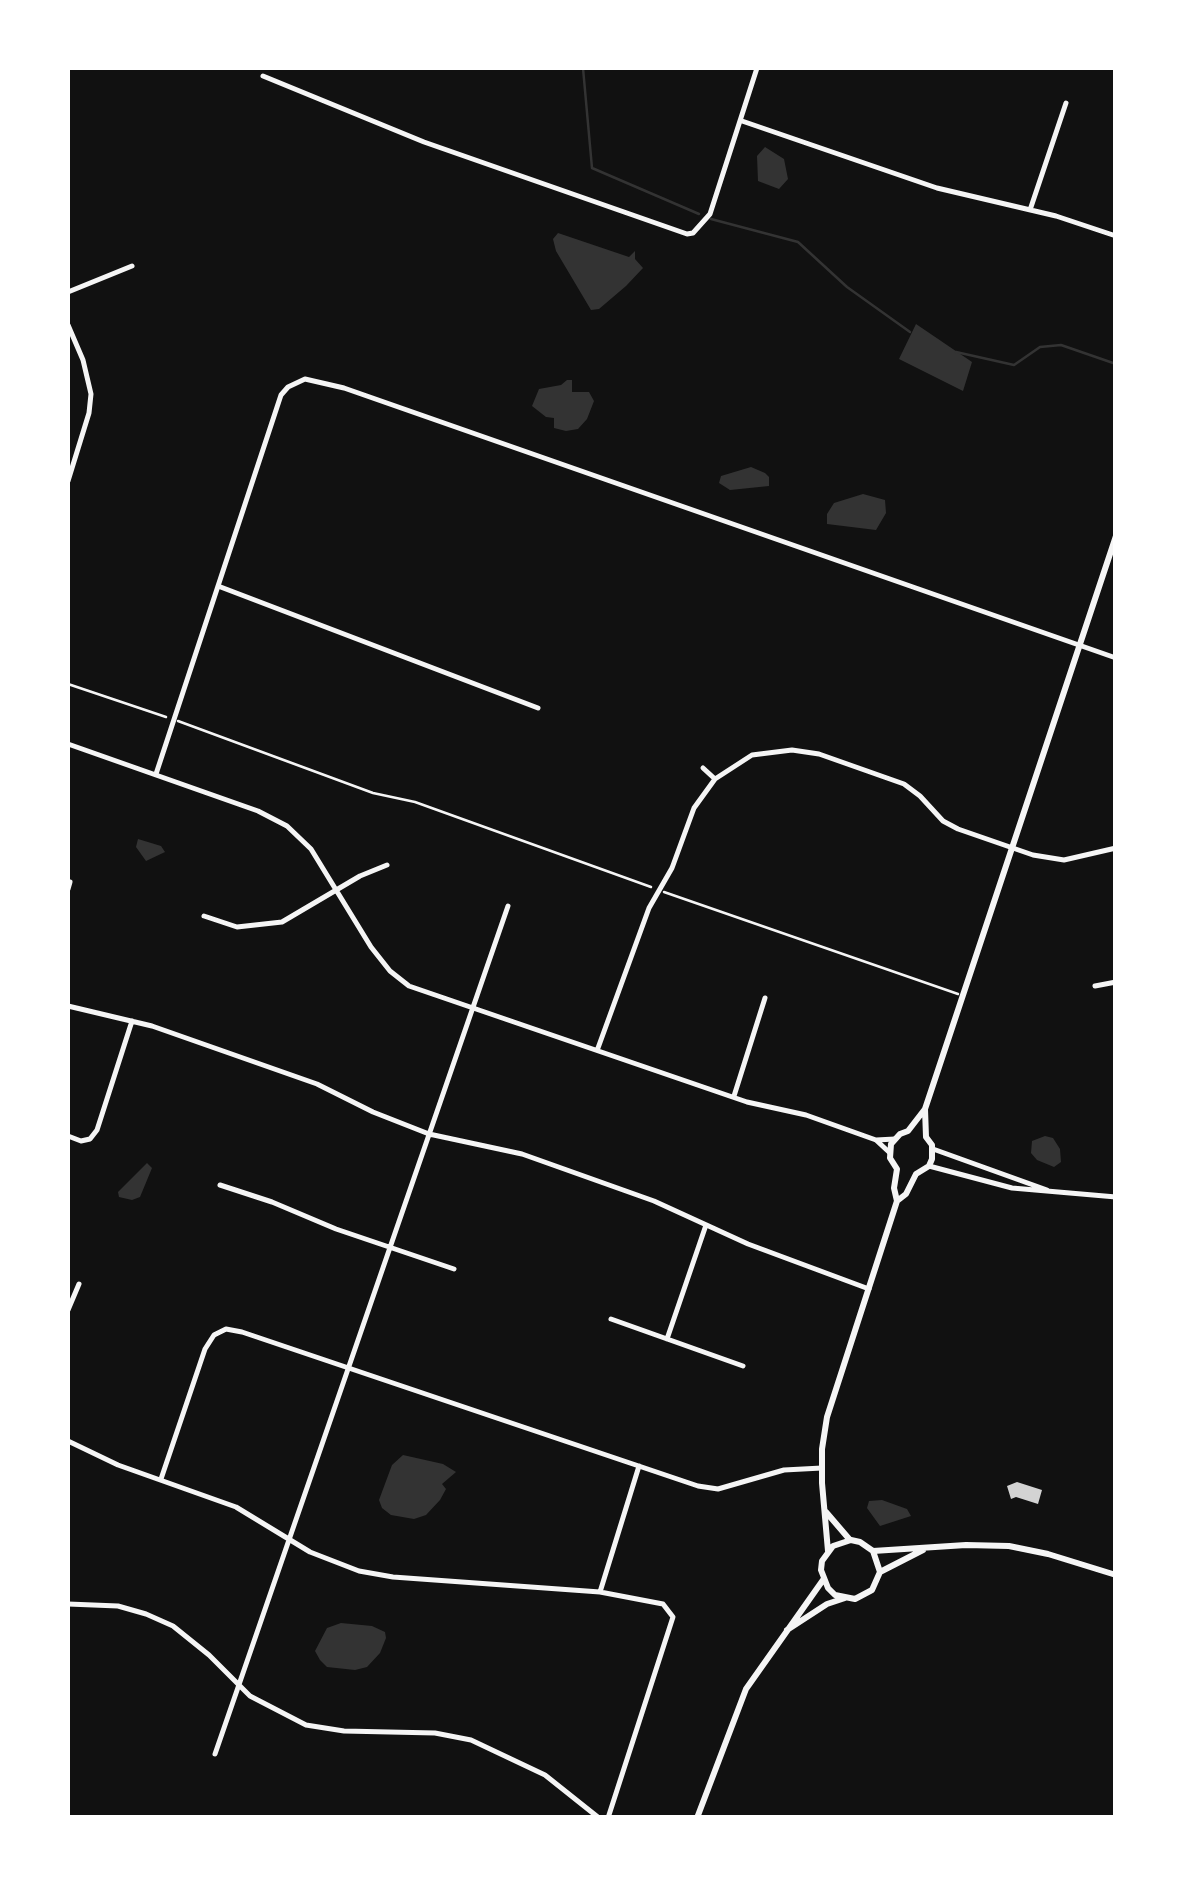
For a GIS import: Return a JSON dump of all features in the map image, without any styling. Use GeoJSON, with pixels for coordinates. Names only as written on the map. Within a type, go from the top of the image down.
{"type":"FeatureCollection","features":[{"type":"Feature","properties":{"kind":"street"},"geometry":{"type":"LineString","coordinates":[[263,76],[394,131],[687,234],[702,226],[710,214],[757,68]]}},
{"type":"Feature","properties":{"kind":"street"},"geometry":{"type":"LineString","coordinates":[[1030,210],[1066,102]]}},
{"type":"Feature","properties":{"kind":"street"},"geometry":{"type":"LineString","coordinates":[[740,120],[937,188],[1116,236]]}},
{"type":"Feature","properties":{"kind":"street"},"geometry":{"type":"LineString","coordinates":[[68,292],[132,266]]}},
{"type":"Feature","properties":{"kind":"street"},"geometry":{"type":"LineString","coordinates":[[68,325],[83,360],[91,394],[90,414],[68,481]]}},
{"type":"Feature","properties":{"kind":"street"},"geometry":{"type":"LineString","coordinates":[[156,774],[281,395],[298,381],[317,380],[344,388],[1116,658]]}},
{"type":"Feature","properties":{"kind":"street"},"geometry":{"type":"LineString","coordinates":[[876,1140],[908,1132],[925,1109],[1116,536]]}},
{"type":"Feature","properties":{"kind":"street"},"geometry":{"type":"LineString","coordinates":[[218,586],[538,708]]}},
{"type":"Feature","properties":{"kind":"street"},"geometry":{"type":"LineString","coordinates":[[68,744],[258,810],[287,826],[311,849],[371,948],[409,986],[734,1097],[791,1110],[876,1140],[890,1153],[897,1169],[894,1188],[898,1201]]}},
{"type":"Feature","properties":{"kind":"street"},"geometry":{"type":"LineString","coordinates":[[598,1050],[635,944],[672,868],[694,808],[715,780],[752,755],[792,750],[819,754],[904,784],[943,821],[1040,858],[1064,860],[1116,848]]}},
{"type":"Feature","properties":{"kind":"street"},"geometry":{"type":"LineString","coordinates":[[703,768],[715,780]]}},
{"type":"Feature","properties":{"kind":"street"},"geometry":{"type":"LineString","coordinates":[[204,916],[236,926],[268,926],[297,916],[360,876],[387,865]]}},
{"type":"Feature","properties":{"kind":"street"},"geometry":{"type":"LineString","coordinates":[[216,1754],[508,906]]}},
{"type":"Feature","properties":{"kind":"street"},"geometry":{"type":"LineString","coordinates":[[1095,986],[1116,982]]}},
{"type":"Feature","properties":{"kind":"street"},"geometry":{"type":"LineString","coordinates":[[734,1097],[764,998]]}},
{"type":"Feature","properties":{"kind":"street"},"geometry":{"type":"LineString","coordinates":[[68,1006],[132,1021],[318,1084],[373,1112],[430,1134],[522,1154],[654,1200],[748,1244],[869,1288]]}},
{"type":"Feature","properties":{"kind":"street"},"geometry":{"type":"LineString","coordinates":[[68,1136],[81,1141],[90,1139],[97,1130],[132,1021]]}},
{"type":"Feature","properties":{"kind":"street"},"geometry":{"type":"LineString","coordinates":[[828,1551],[822,1468],[828,1418],[898,1201],[916,1174],[928,1166],[932,1149],[926,1137],[925,1109]]}},
{"type":"Feature","properties":{"kind":"street"},"geometry":{"type":"LineString","coordinates":[[908,1132],[926,1137]]}},
{"type":"Feature","properties":{"kind":"street"},"geometry":{"type":"LineString","coordinates":[[890,1153],[894,1138]]}},
{"type":"Feature","properties":{"kind":"street"},"geometry":{"type":"LineString","coordinates":[[932,1149],[1050,1191],[1116,1197]]}},
{"type":"Feature","properties":{"kind":"street"},"geometry":{"type":"LineString","coordinates":[[928,1166],[1012,1188],[1050,1191]]}},
{"type":"Feature","properties":{"kind":"street"},"geometry":{"type":"LineString","coordinates":[[897,1169],[916,1174]]}},
{"type":"Feature","properties":{"kind":"street"},"geometry":{"type":"LineString","coordinates":[[220,1185],[454,1269]]}},
{"type":"Feature","properties":{"kind":"street"},"geometry":{"type":"LineString","coordinates":[[667,1339],[706,1225]]}},
{"type":"Feature","properties":{"kind":"street"},"geometry":{"type":"LineString","coordinates":[[68,1310],[79,1284]]}},
{"type":"Feature","properties":{"kind":"street"},"geometry":{"type":"LineString","coordinates":[[610,1319],[744,1366]]}},
{"type":"Feature","properties":{"kind":"street"},"geometry":{"type":"LineString","coordinates":[[162,1479],[205,1349],[214,1335],[226,1329],[698,1486],[718,1488],[784,1470],[822,1468]]}},
{"type":"Feature","properties":{"kind":"street"},"geometry":{"type":"LineString","coordinates":[[68,1441],[118,1465],[236,1508],[290,1540],[359,1571],[393,1577],[600,1592],[663,1604],[673,1617],[608,1818]]}},
{"type":"Feature","properties":{"kind":"street"},"geometry":{"type":"LineString","coordinates":[[600,1592],[639,1466]]}},
{"type":"Feature","properties":{"kind":"street"},"geometry":{"type":"LineString","coordinates":[[826,1511],[851,1540]]}},
{"type":"Feature","properties":{"kind":"street"},"geometry":{"type":"LineString","coordinates":[[844,1598],[823,1580],[822,1561],[828,1551],[842,1542],[860,1542],[873,1551],[880,1572]]}},
{"type":"Feature","properties":{"kind":"street"},"geometry":{"type":"LineString","coordinates":[[873,1551],[1009,1546],[1116,1575]]}},
{"type":"Feature","properties":{"kind":"street"},"geometry":{"type":"LineString","coordinates":[[786,1630],[827,1604],[864,1596],[872,1590],[880,1572],[924,1549]]}},
{"type":"Feature","properties":{"kind":"street"},"geometry":{"type":"LineString","coordinates":[[697,1818],[746,1689],[823,1580]]}},
{"type":"Feature","properties":{"kind":"street"},"geometry":{"type":"LineString","coordinates":[[68,1604],[118,1606],[173,1626],[239,1686],[271,1708],[306,1724],[344,1731],[435,1734],[471,1740],[545,1775],[599,1818]]}},
{"type":"Feature","properties":{"kind":"path"},"geometry":{"type":"LineString","coordinates":[[68,684],[963,996]]}},
{"type":"Feature","properties":{"kind":"shaded area"},"geometry":{"type":"Polygon","coordinates":[[[765,147],[784,159],[788,179],[779,189],[758,181],[757,156],[765,147]]]}},
{"type":"Feature","properties":{"kind":"shaded area"},"geometry":{"type":"Polygon","coordinates":[[[558,233],[629,257],[635,251],[635,259],[643,268],[599,309],[591,310],[556,251],[553,239],[558,233]]]}},
{"type":"Feature","properties":{"kind":"shaded area"},"geometry":{"type":"Polygon","coordinates":[[[916,324],[972,362],[963,391],[899,359],[916,324]]]}},
{"type":"Feature","properties":{"kind":"shaded area"},"geometry":{"type":"Polygon","coordinates":[[[572,380],[572,392],[589,392],[594,401],[578,429],[566,431],[554,428],[554,418],[532,406],[539,389],[572,380]]]}},
{"type":"Feature","properties":{"kind":"shaded area"},"geometry":{"type":"Polygon","coordinates":[[[751,467],[769,477],[769,486],[730,490],[719,483],[721,476],[751,467]]]}},
{"type":"Feature","properties":{"kind":"shaded area"},"geometry":{"type":"Polygon","coordinates":[[[863,494],[885,500],[886,513],[876,530],[827,524],[827,514],[834,503],[863,494]]]}},
{"type":"Feature","properties":{"kind":"shaded area"},"geometry":{"type":"Polygon","coordinates":[[[138,839],[161,846],[165,852],[146,861],[136,847],[138,839]]]}},
{"type":"Feature","properties":{"kind":"shaded area"},"geometry":{"type":"Polygon","coordinates":[[[1045,1136],[1053,1138],[1060,1149],[1061,1162],[1054,1167],[1031,1153],[1032,1141],[1045,1136]]]}},
{"type":"Feature","properties":{"kind":"shaded area"},"geometry":{"type":"Polygon","coordinates":[[[147,1163],[152,1168],[140,1197],[119,1197],[118,1192],[147,1163]]]}},
{"type":"Feature","properties":{"kind":"shaded area"},"geometry":{"type":"Polygon","coordinates":[[[403,1455],[443,1464],[456,1472],[442,1484],[446,1489],[440,1500],[426,1515],[414,1519],[391,1515],[379,1500],[392,1465],[403,1455]]]}},
{"type":"Feature","properties":{"kind":"shaded area"},"geometry":{"type":"Polygon","coordinates":[[[882,1500],[907,1509],[911,1516],[880,1526],[867,1508],[869,1501],[882,1500]]]}},
{"type":"Feature","properties":{"kind":"shaded area"},"geometry":{"type":"Polygon","coordinates":[[[341,1623],[372,1626],[385,1632],[380,1653],[367,1667],[327,1667],[320,1660],[315,1651],[327,1628],[341,1623]]]}},
{"type":"Feature","properties":{"kind":"building"},"geometry":{"type":"Polygon","coordinates":[[[1017,1482],[1042,1490],[1038,1504],[1011,1499],[1007,1486],[1017,1482]]]}},
{"type":"Feature","properties":{"kind":"waterway"},"geometry":{"type":"LineString","coordinates":[[583,68],[592,168],[699,214]]}},
{"type":"Feature","properties":{"kind":"waterway"},"geometry":{"type":"LineString","coordinates":[[711,219],[798,242],[847,287],[910,332]]}},
{"type":"Feature","properties":{"kind":"waterway"},"geometry":{"type":"LineString","coordinates":[[956,352],[1014,365],[1040,347],[1061,345],[1116,364]]}}]}
